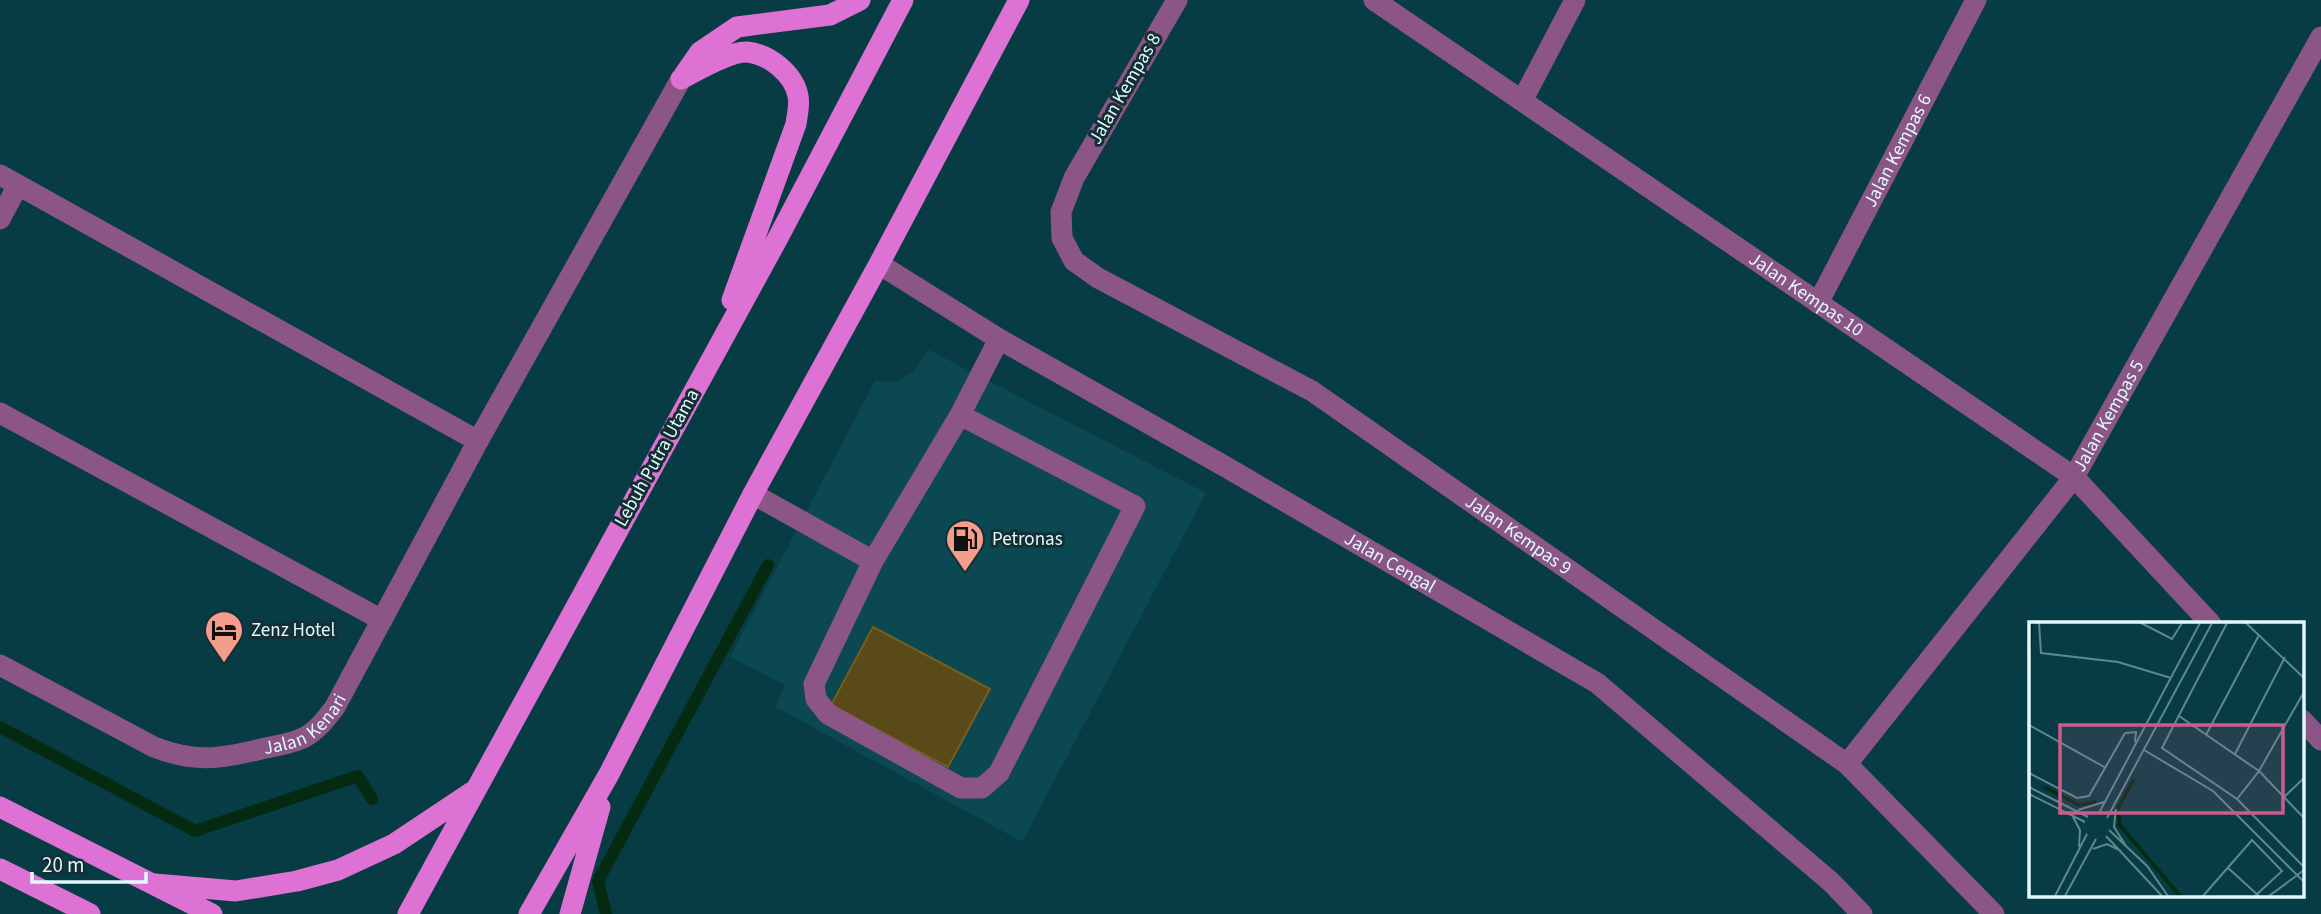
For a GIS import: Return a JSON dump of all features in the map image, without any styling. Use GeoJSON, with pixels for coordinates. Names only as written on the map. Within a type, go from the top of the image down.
{"type":"FeatureCollection","features":[{"type":"Feature","properties":{"kind":"main road"},"geometry":{"type":"LineString","coordinates":[[681,79],[701,52],[737,27],[830,15],[860,0]]}},
{"type":"Feature","properties":{"kind":"main road","name":"Lebuh Putra Utama"},"geometry":{"type":"LineString","coordinates":[[408,914],[779,236],[903,0]]}},
{"type":"Feature","properties":{"kind":"main road"},"geometry":{"type":"LineString","coordinates":[[529,914],[610,774],[753,494],[1019,0]]}},
{"type":"Feature","properties":{"kind":"main road"},"geometry":{"type":"LineString","coordinates":[[681,79],[720,60],[746,52],[773,61],[788,75],[798,97],[793,135],[702,376]]}},
{"type":"Feature","properties":{"kind":"main road"},"geometry":{"type":"LineString","coordinates":[[570,914],[610,774]]}},
{"type":"Feature","properties":{"kind":"main road"},"geometry":{"type":"LineString","coordinates":[[155,884],[236,891],[297,881],[338,870],[394,844],[476,790]]}},
{"type":"Feature","properties":{"kind":"main road"},"geometry":{"type":"LineString","coordinates":[[0,807],[212,914]]}},
{"type":"Feature","properties":{"kind":"main road"},"geometry":{"type":"LineString","coordinates":[[0,869],[90,914]]}},
{"type":"Feature","properties":{"kind":"street","name":"Jalan Kempas 8"},"geometry":{"type":"LineString","coordinates":[[1074,178],[1177,0]]}},
{"type":"Feature","properties":{"kind":"street","name":"Jalan Kempas 10"},"geometry":{"type":"LineString","coordinates":[[1374,0],[2074,477],[2209,622]]}},
{"type":"Feature","properties":{"kind":"street"},"geometry":{"type":"LineString","coordinates":[[1522,101],[1575,0]]}},
{"type":"Feature","properties":{"kind":"street","name":"Jalan Kempas 6"},"geometry":{"type":"LineString","coordinates":[[1818,303],[1976,0]]}},
{"type":"Feature","properties":{"kind":"street","name":"Jalan Kempas 5"},"geometry":{"type":"LineString","coordinates":[[1847,764],[2074,477],[2321,37]]}},
{"type":"Feature","properties":{"kind":"street","name":"Jalan Kenari"},"geometry":{"type":"LineString","coordinates":[[0,665],[154,747],[177,756],[225,758],[295,741],[322,724],[335,707],[478,441],[681,79]]}},
{"type":"Feature","properties":{"kind":"street","name":"Jalan Kempas 9"},"geometry":{"type":"LineString","coordinates":[[1074,178],[1061,212],[1062,238],[1074,261],[1098,278],[1312,391],[1847,764],[1994,914]]}},
{"type":"Feature","properties":{"kind":"street"},"geometry":{"type":"LineString","coordinates":[[0,219],[9,180],[478,441]]}},
{"type":"Feature","properties":{"kind":"street","name":"Jalan Cengal"},"geometry":{"type":"LineString","coordinates":[[879,264],[999,339],[1227,467],[1597,683],[1831,882],[1862,914]]}},
{"type":"Feature","properties":{"kind":"street"},"geometry":{"type":"LineString","coordinates":[[960,415],[1135,506],[999,773],[982,788],[961,788],[828,714],[816,699],[814,684],[873,561],[960,415],[999,339]]}},
{"type":"Feature","properties":{"kind":"street"},"geometry":{"type":"LineString","coordinates":[[0,413],[382,620]]}},
{"type":"Feature","properties":{"kind":"street"},"geometry":{"type":"LineString","coordinates":[[753,494],[873,561]]}},
{"type":"Feature","properties":{"kind":"street"},"geometry":{"type":"LineString","coordinates":[[2304,722],[2321,740]]}},
{"type":"Feature","properties":{"kind":"shaded area"},"geometry":{"type":"Polygon","coordinates":[[[929,350],[1206,493],[1022,842],[776,707],[785,685],[730,657],[875,381],[897,382],[913,372],[929,350]]]}},
{"type":"Feature","properties":{"kind":"building"},"geometry":{"type":"Polygon","coordinates":[[[873,627],[990,689],[948,767],[831,705],[873,627]]]}},
{"type":"Feature","properties":{"kind":"waterway"},"geometry":{"type":"LineString","coordinates":[[606,914],[598,881],[768,565]]}},
{"type":"Feature","properties":{"kind":"waterway"},"geometry":{"type":"LineString","coordinates":[[0,727],[195,831],[358,776],[372,799]]}},
{"type":"Feature","properties":{"kind":"place","name":"Petronas"},"geometry":{"type":"Point","coordinates":[965,573]}},
{"type":"Feature","properties":{"kind":"place","name":"Zenz Hotel"},"geometry":{"type":"Point","coordinates":[224,664]}}]}
